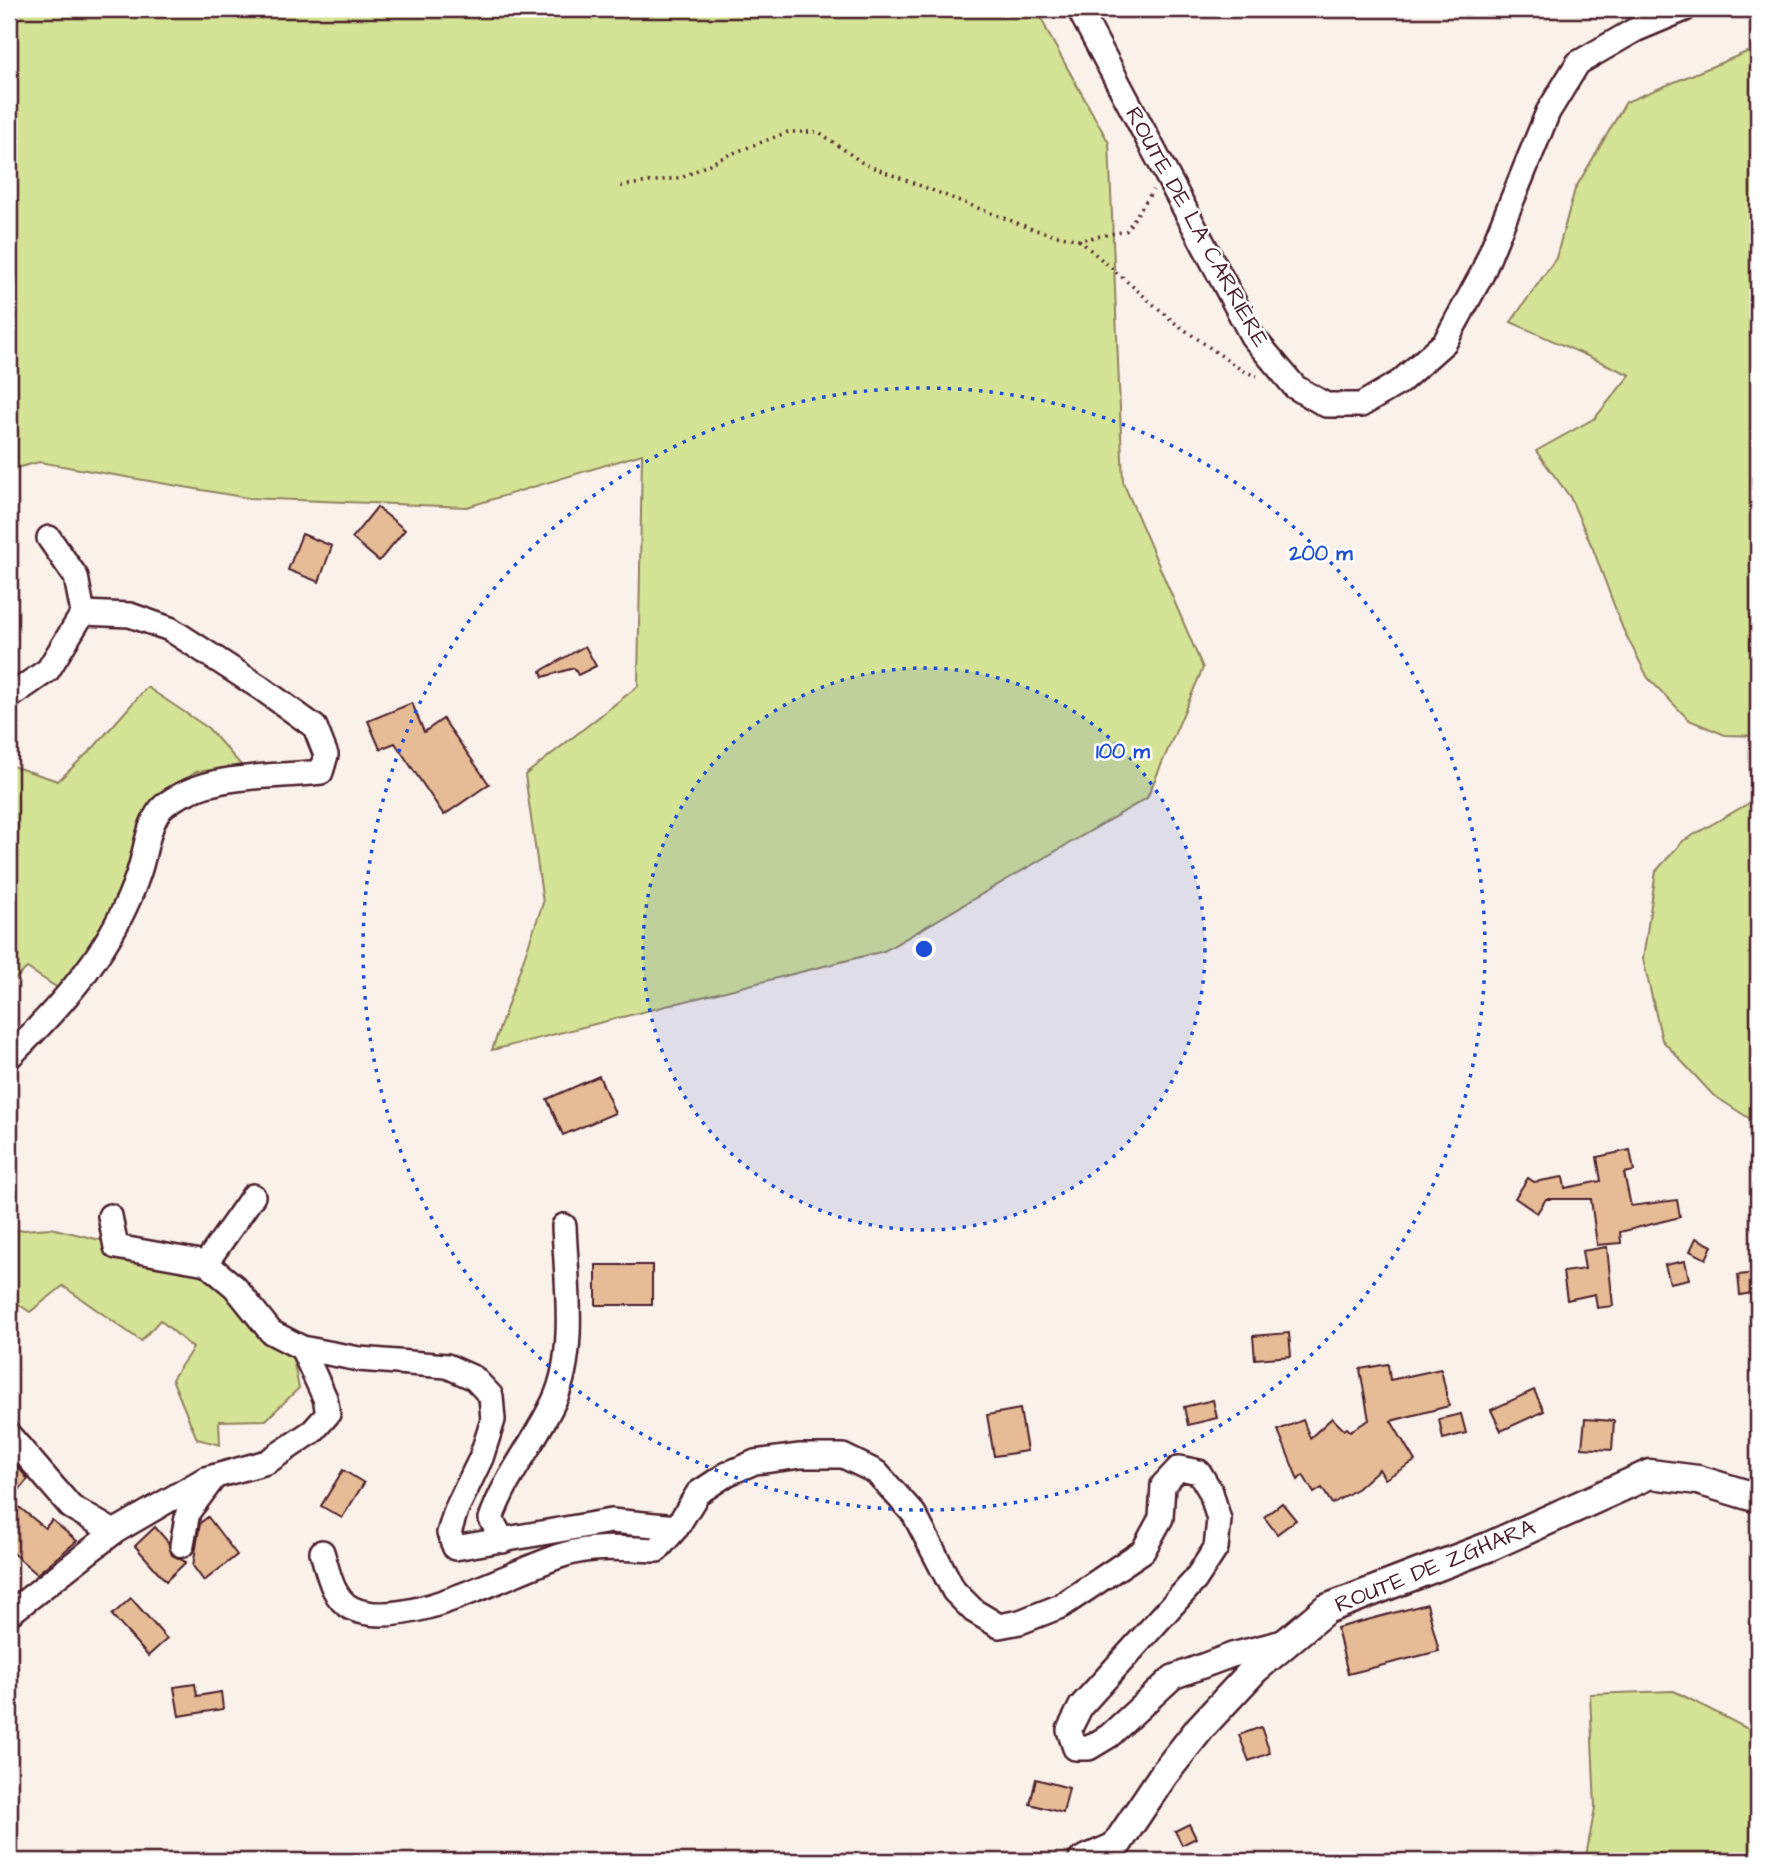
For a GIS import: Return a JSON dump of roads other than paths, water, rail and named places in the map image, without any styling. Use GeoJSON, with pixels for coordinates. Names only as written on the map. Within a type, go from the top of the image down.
{"type":"FeatureCollection","features":[{"type":"Feature","properties":{"kind":"street","name":"ROUTE DE LA CARRIÈRE"},"geometry":{"type":"LineString","coordinates":[[1079,9],[1252,336],[1294,387],[1326,405],[1361,405],[1400,382],[1445,342],[1482,274],[1548,112],[1578,63],[1635,30],[1685,9]]}},
{"type":"Feature","properties":{"kind":"street"},"geometry":{"type":"LineString","coordinates":[[9,697],[48,670],[83,613],[76,576],[49,538]]}},
{"type":"Feature","properties":{"kind":"street"},"geometry":{"type":"LineString","coordinates":[[9,1057],[61,1006],[113,936],[139,873],[151,827],[164,806],[193,789],[237,778],[321,772],[326,755],[315,727],[170,629],[130,615],[83,613]]}},
{"type":"Feature","properties":{"kind":"street"},"geometry":{"type":"LineString","coordinates":[[206,1263],[253,1196]]}},
{"type":"Feature","properties":{"kind":"street"},"geometry":{"type":"LineString","coordinates":[[110,1216],[116,1247],[206,1263],[235,1287],[271,1332],[302,1348],[359,1359],[447,1366],[474,1378],[491,1396],[493,1420],[481,1458],[456,1510],[449,1533],[455,1548],[611,1521],[677,1527]]}},
{"type":"Feature","properties":{"kind":"street"},"geometry":{"type":"LineString","coordinates":[[503,1541],[491,1519],[497,1499],[555,1400],[566,1362],[564,1226]]}},
{"type":"Feature","properties":{"kind":"street"},"geometry":{"type":"LineString","coordinates":[[9,1614],[114,1532],[205,1479],[267,1462],[313,1431],[328,1414],[325,1398],[302,1348]]}},
{"type":"Feature","properties":{"kind":"street"},"geometry":{"type":"LineString","coordinates":[[9,1435],[71,1507],[114,1532]]}},
{"type":"Feature","properties":{"kind":"street"},"geometry":{"type":"LineString","coordinates":[[323,1552],[332,1586],[350,1607],[378,1615],[410,1612],[565,1554],[594,1549],[657,1550],[677,1527],[698,1493],[727,1474],[755,1462],[843,1456],[876,1472],[885,1481],[914,1514],[954,1591],[974,1611],[999,1626],[1061,1606],[1143,1551],[1161,1518],[1163,1485],[1179,1468],[1199,1472],[1211,1492],[1219,1520],[1216,1548],[1195,1580],[1081,1706],[1069,1730],[1075,1748],[1089,1748],[1109,1736],[1173,1677],[1232,1655],[1289,1640]]}},
{"type":"Feature","properties":{"kind":"street","name":"ROUTE DE ZGHARA"},"geometry":{"type":"LineString","coordinates":[[1083,1861],[1115,1847],[1164,1774],[1201,1727],[1255,1669],[1326,1609],[1488,1547],[1650,1474],[1698,1480],[1758,1498]]}},
{"type":"Feature","properties":{"kind":"street"},"geometry":{"type":"LineString","coordinates":[[182,1545],[188,1512],[215,1476]]}}]}
